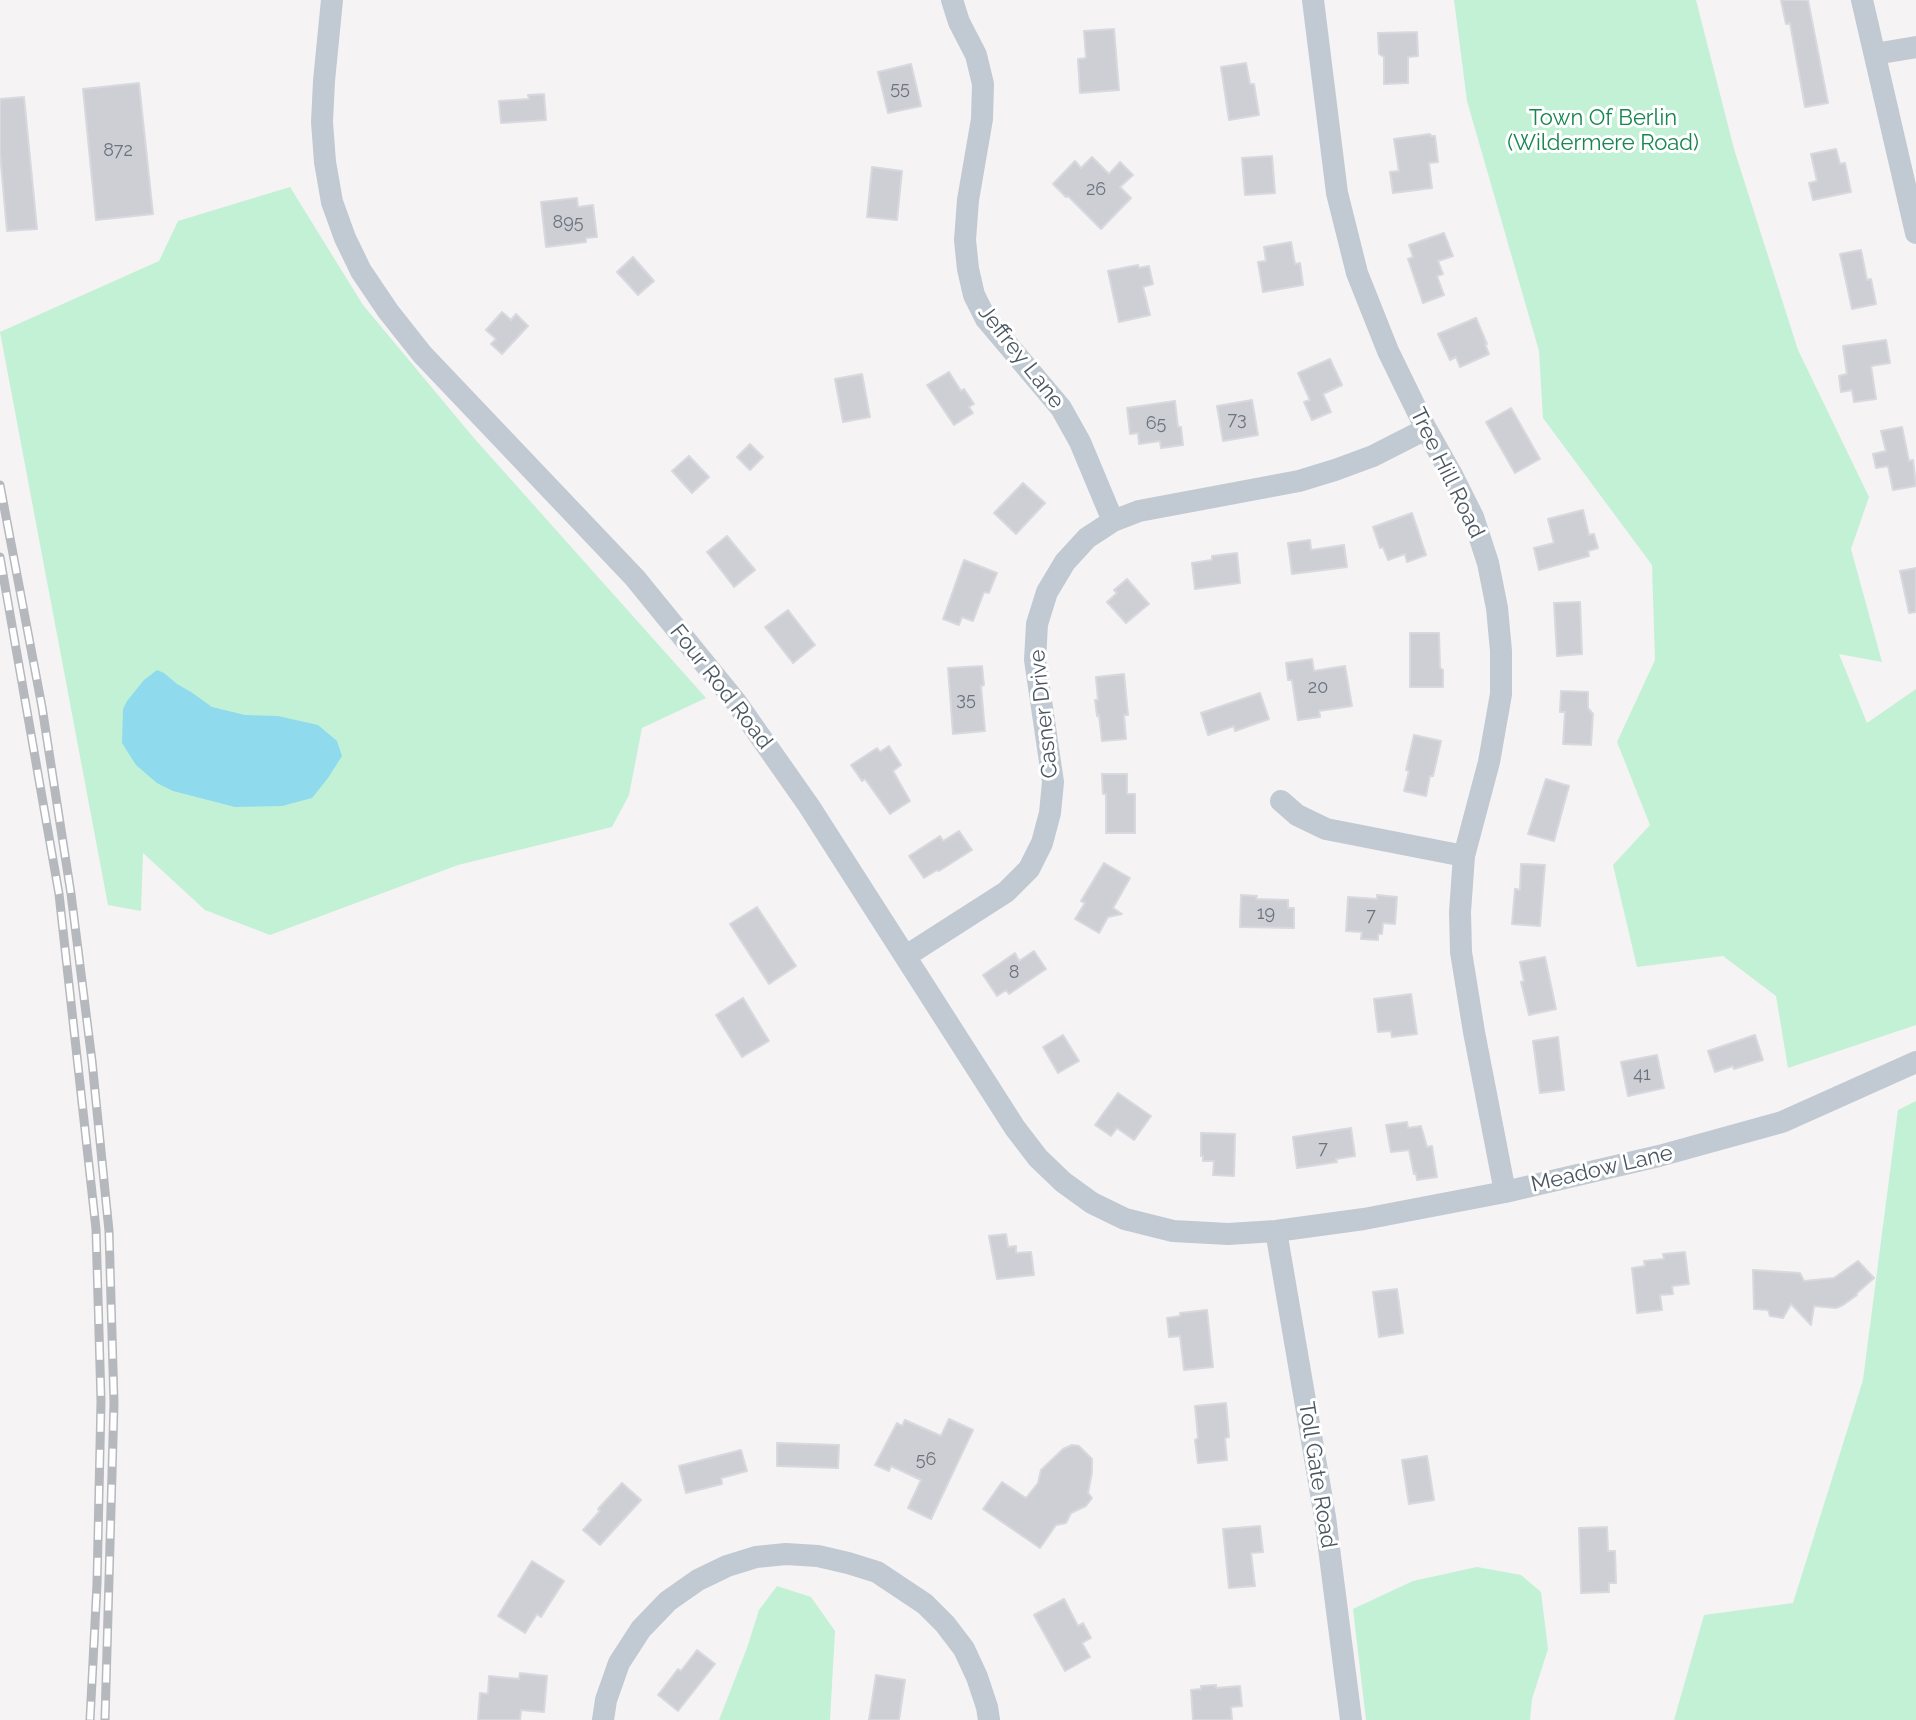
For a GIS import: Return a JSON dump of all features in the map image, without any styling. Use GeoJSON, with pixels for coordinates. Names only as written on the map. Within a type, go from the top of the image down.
{"type":"FeatureCollection","features":[{"type":"Feature","properties":{"kind":"street","name":"Four Rod Road"},"geometry":{"type":"LineString","coordinates":[[332,0],[322,122],[332,202],[361,271],[388,311],[422,354],[635,578],[736,702],[809,806],[957,1039],[1038,1158],[1063,1182],[1092,1203],[1125,1219],[1173,1231],[1228,1234],[1276,1231]]}},
{"type":"Feature","properties":{"kind":"street","name":"Jeffrey Lane"},"geometry":{"type":"LineString","coordinates":[[952,0],[976,55],[983,84],[982,119],[968,200],[965,240],[974,295],[986,319],[1061,408],[1080,442],[1113,521]]}},
{"type":"Feature","properties":{"kind":"street","name":"Tree Hill Road"},"geometry":{"type":"LineString","coordinates":[[1313,0],[1337,193],[1357,273],[1388,351],[1473,517],[1488,563],[1497,608],[1501,694],[1489,762],[1464,856],[1460,912],[1461,952],[1505,1192]]}},
{"type":"Feature","properties":{"kind":"street"},"geometry":{"type":"LineString","coordinates":[[1862,0],[1916,233]]}},
{"type":"Feature","properties":{"kind":"street"},"geometry":{"type":"LineString","coordinates":[[1875,54],[1916,47]]}},
{"type":"Feature","properties":{"kind":"street","name":"Casner Drive"},"geometry":{"type":"LineString","coordinates":[[906,956],[1006,892],[1029,869],[1042,843],[1050,813],[1053,782],[1035,660],[1037,624],[1047,592],[1065,562],[1087,538],[1113,521],[1139,511],[1299,481],[1335,470],[1373,456],[1426,429]]}},
{"type":"Feature","properties":{"kind":"street"},"geometry":{"type":"LineString","coordinates":[[1281,801],[1297,815],[1326,829],[1464,856]]}},
{"type":"Feature","properties":{"kind":"street","name":"Meadow Lane"},"geometry":{"type":"LineString","coordinates":[[1276,1231],[1364,1219],[1505,1192],[1659,1156],[1782,1122],[1916,1062]]}},
{"type":"Feature","properties":{"kind":"street","name":"Toll Gate Road"},"geometry":{"type":"LineString","coordinates":[[1276,1231],[1325,1517],[1351,1720]]}},
{"type":"Feature","properties":{"kind":"street"},"geometry":{"type":"LineString","coordinates":[[603,1720],[606,1700],[619,1663],[641,1629],[668,1601],[698,1580],[727,1566],[756,1557],[786,1554],[818,1556],[877,1572],[925,1604],[964,1649],[977,1677],[989,1720]]}},
{"type":"Feature","properties":{"kind":"green space","name":"Town Of Berlin (Wildermere Road)"},"geometry":{"type":"Polygon","coordinates":[[[1454,0],[1696,0],[1734,149],[1798,350],[1869,497],[1851,549],[1882,662],[1839,654],[1867,723],[1916,689],[1916,1025],[1788,1068],[1776,996],[1723,956],[1637,967],[1613,865],[1650,825],[1617,742],[1655,660],[1652,565],[1543,418],[1539,351],[1467,101],[1454,0]]]}},
{"type":"Feature","properties":{"kind":"green space"},"geometry":{"type":"Polygon","coordinates":[[[290,187],[363,305],[473,437],[706,698],[642,728],[629,795],[612,827],[458,865],[270,935],[205,910],[143,853],[141,911],[108,905],[0,332],[159,261],[178,221],[290,187]]]}},
{"type":"Feature","properties":{"kind":"green space"},"geometry":{"type":"Polygon","coordinates":[[[1916,1101],[1916,1720],[1674,1720],[1704,1615],[1793,1603],[1863,1380],[1898,1110],[1916,1101]]]}},
{"type":"Feature","properties":{"kind":"green space"},"geometry":{"type":"Polygon","coordinates":[[[1477,1567],[1521,1575],[1541,1592],[1548,1649],[1532,1699],[1530,1720],[1366,1720],[1353,1609],[1413,1581],[1477,1567]]]}},
{"type":"Feature","properties":{"kind":"green space"},"geometry":{"type":"Polygon","coordinates":[[[777,1586],[811,1597],[835,1631],[830,1720],[719,1720],[759,1610],[777,1586]]]}},
{"type":"Feature","properties":{"kind":"water"},"geometry":{"type":"Polygon","coordinates":[[[157,670],[212,707],[318,725],[337,741],[342,756],[312,798],[282,806],[235,807],[173,791],[157,783],[136,765],[122,743],[123,709],[144,680],[157,670]]]}},
{"type":"Feature","properties":{"kind":"building"},"geometry":{"type":"Polygon","coordinates":[[[1781,0],[1808,0],[1828,103],[1805,107],[1790,23],[1786,24],[1781,0]]]}},
{"type":"Feature","properties":{"kind":"building"},"geometry":{"type":"Polygon","coordinates":[[[1114,29],[1119,90],[1080,93],[1078,59],[1086,58],[1084,31],[1114,29]]]}},
{"type":"Feature","properties":{"kind":"building"},"geometry":{"type":"Polygon","coordinates":[[[1417,32],[1418,56],[1408,57],[1408,83],[1384,84],[1384,57],[1379,54],[1378,33],[1417,32]]]}},
{"type":"Feature","properties":{"kind":"building"},"geometry":{"type":"Polygon","coordinates":[[[1246,63],[1250,84],[1254,84],[1259,115],[1229,120],[1221,67],[1246,63]]]}},
{"type":"Feature","properties":{"kind":"building"},"geometry":{"type":"Polygon","coordinates":[[[911,64],[921,106],[888,113],[878,72],[911,64]]]}},
{"type":"Feature","properties":{"kind":"building"},"geometry":{"type":"Polygon","coordinates":[[[139,83],[153,214],[96,220],[83,89],[139,83]]]}},
{"type":"Feature","properties":{"kind":"building"},"geometry":{"type":"Polygon","coordinates":[[[544,94],[546,120],[501,123],[499,101],[529,99],[528,95],[544,94]]]}},
{"type":"Feature","properties":{"kind":"building"},"geometry":{"type":"Polygon","coordinates":[[[24,97],[37,229],[7,231],[0,153],[0,99],[24,97]]]}},
{"type":"Feature","properties":{"kind":"building"},"geometry":{"type":"Polygon","coordinates":[[[1435,136],[1438,162],[1429,163],[1432,188],[1393,193],[1390,172],[1399,171],[1394,139],[1435,136]]]}},
{"type":"Feature","properties":{"kind":"building"},"geometry":{"type":"Polygon","coordinates":[[[1836,149],[1840,164],[1845,163],[1851,192],[1813,200],[1809,183],[1817,181],[1811,154],[1836,149]]]}},
{"type":"Feature","properties":{"kind":"building"},"geometry":{"type":"Polygon","coordinates":[[[1272,156],[1275,193],[1245,195],[1242,158],[1272,156]]]}},
{"type":"Feature","properties":{"kind":"building"},"geometry":{"type":"Polygon","coordinates":[[[1092,157],[1109,174],[1120,162],[1133,175],[1120,187],[1131,198],[1101,229],[1053,184],[1075,161],[1081,168],[1092,157]]]}},
{"type":"Feature","properties":{"kind":"building"},"geometry":{"type":"Polygon","coordinates":[[[872,167],[902,171],[897,220],[867,217],[872,167]]]}},
{"type":"Feature","properties":{"kind":"building"},"geometry":{"type":"Polygon","coordinates":[[[577,198],[578,207],[593,205],[597,237],[586,238],[586,242],[546,247],[541,202],[577,198]]]}},
{"type":"Feature","properties":{"kind":"building"},"geometry":{"type":"Polygon","coordinates":[[[1444,233],[1453,256],[1438,261],[1443,274],[1437,276],[1444,295],[1423,303],[1408,259],[1413,257],[1409,245],[1444,233]]]}},
{"type":"Feature","properties":{"kind":"building"},"geometry":{"type":"Polygon","coordinates":[[[1291,242],[1295,264],[1300,263],[1303,285],[1263,292],[1258,262],[1266,261],[1264,247],[1291,242]]]}},
{"type":"Feature","properties":{"kind":"building"},"geometry":{"type":"Polygon","coordinates":[[[1861,250],[1876,304],[1852,309],[1840,254],[1861,250]]]}},
{"type":"Feature","properties":{"kind":"building"},"geometry":{"type":"Polygon","coordinates":[[[633,257],[654,281],[638,295],[617,272],[633,257]]]}},
{"type":"Feature","properties":{"kind":"building"},"geometry":{"type":"Polygon","coordinates":[[[1138,265],[1139,268],[1149,266],[1153,284],[1143,287],[1150,315],[1119,322],[1108,271],[1138,265]]]}},
{"type":"Feature","properties":{"kind":"building"},"geometry":{"type":"Polygon","coordinates":[[[502,312],[511,320],[516,314],[528,326],[502,354],[491,344],[496,339],[486,330],[502,312]]]}},
{"type":"Feature","properties":{"kind":"building"},"geometry":{"type":"Polygon","coordinates":[[[1476,318],[1489,354],[1460,367],[1456,357],[1450,360],[1438,334],[1476,318]]]}},
{"type":"Feature","properties":{"kind":"building"},"geometry":{"type":"Polygon","coordinates":[[[1886,340],[1890,363],[1871,366],[1876,399],[1854,402],[1852,390],[1841,392],[1839,376],[1847,374],[1843,346],[1886,340]]]}},
{"type":"Feature","properties":{"kind":"building"},"geometry":{"type":"Polygon","coordinates":[[[1330,359],[1342,385],[1323,394],[1331,412],[1312,420],[1304,402],[1310,400],[1298,373],[1330,359]]]}},
{"type":"Feature","properties":{"kind":"building"},"geometry":{"type":"Polygon","coordinates":[[[949,372],[974,404],[969,407],[973,413],[954,425],[927,385],[949,372]]]}},
{"type":"Feature","properties":{"kind":"building"},"geometry":{"type":"Polygon","coordinates":[[[862,374],[870,417],[843,422],[835,379],[862,374]]]}},
{"type":"Feature","properties":{"kind":"building"},"geometry":{"type":"Polygon","coordinates":[[[1252,400],[1258,435],[1223,441],[1217,406],[1252,400]]]}},
{"type":"Feature","properties":{"kind":"building"},"geometry":{"type":"Polygon","coordinates":[[[1175,401],[1183,445],[1161,448],[1160,441],[1139,444],[1138,433],[1130,434],[1127,408],[1175,401]]]}},
{"type":"Feature","properties":{"kind":"building"},"geometry":{"type":"Polygon","coordinates":[[[1511,408],[1540,459],[1515,473],[1486,422],[1511,408]]]}},
{"type":"Feature","properties":{"kind":"building"},"geometry":{"type":"Polygon","coordinates":[[[1902,427],[1909,461],[1913,460],[1916,486],[1893,490],[1888,466],[1876,468],[1873,454],[1886,451],[1881,431],[1902,427]]]}},
{"type":"Feature","properties":{"kind":"building"},"geometry":{"type":"Polygon","coordinates":[[[750,444],[763,457],[750,470],[737,457],[750,444]]]}},
{"type":"Feature","properties":{"kind":"building"},"geometry":{"type":"Polygon","coordinates":[[[689,456],[709,477],[692,493],[672,471],[689,456]]]}},
{"type":"Feature","properties":{"kind":"building"},"geometry":{"type":"Polygon","coordinates":[[[1023,483],[1045,503],[1016,534],[994,513],[1023,483]]]}},
{"type":"Feature","properties":{"kind":"building"},"geometry":{"type":"Polygon","coordinates":[[[1583,510],[1589,535],[1594,534],[1598,548],[1588,551],[1589,556],[1539,570],[1534,548],[1554,543],[1548,519],[1583,510]]]}},
{"type":"Feature","properties":{"kind":"building"},"geometry":{"type":"Polygon","coordinates":[[[1412,513],[1426,555],[1407,562],[1405,554],[1388,560],[1373,527],[1412,513]]]}},
{"type":"Feature","properties":{"kind":"building"},"geometry":{"type":"Polygon","coordinates":[[[727,536],[755,570],[734,587],[707,552],[727,536]]]}},
{"type":"Feature","properties":{"kind":"building"},"geometry":{"type":"Polygon","coordinates":[[[1310,540],[1311,550],[1344,545],[1347,567],[1292,574],[1288,543],[1310,540]]]}},
{"type":"Feature","properties":{"kind":"building"},"geometry":{"type":"Polygon","coordinates":[[[1237,553],[1240,583],[1195,589],[1192,563],[1212,560],[1212,556],[1237,553]]]}},
{"type":"Feature","properties":{"kind":"building"},"geometry":{"type":"Polygon","coordinates":[[[964,560],[997,573],[989,593],[984,592],[973,621],[962,617],[959,625],[943,619],[964,560]]]}},
{"type":"Feature","properties":{"kind":"building"},"geometry":{"type":"Polygon","coordinates":[[[1916,568],[1916,612],[1909,613],[1900,571],[1916,568]]]}},
{"type":"Feature","properties":{"kind":"building"},"geometry":{"type":"Polygon","coordinates":[[[1127,579],[1149,604],[1126,623],[1107,602],[1117,593],[1114,590],[1127,579]]]}},
{"type":"Feature","properties":{"kind":"building"},"geometry":{"type":"Polygon","coordinates":[[[1580,602],[1582,654],[1557,656],[1554,603],[1580,602]]]}},
{"type":"Feature","properties":{"kind":"building"},"geometry":{"type":"Polygon","coordinates":[[[788,610],[815,645],[793,663],[765,627],[788,610]]]}},
{"type":"Feature","properties":{"kind":"building"},"geometry":{"type":"Polygon","coordinates":[[[1410,633],[1439,633],[1443,687],[1410,687],[1410,633]]]}},
{"type":"Feature","properties":{"kind":"building"},"geometry":{"type":"Polygon","coordinates":[[[1312,659],[1314,671],[1345,666],[1352,706],[1319,711],[1320,717],[1298,720],[1286,663],[1312,659]]]}},
{"type":"Feature","properties":{"kind":"building"},"geometry":{"type":"Polygon","coordinates":[[[982,666],[985,731],[953,734],[948,668],[982,666]]]}},
{"type":"Feature","properties":{"kind":"building"},"geometry":{"type":"Polygon","coordinates":[[[1124,674],[1128,715],[1124,715],[1126,739],[1102,741],[1095,700],[1098,700],[1096,677],[1124,674]]]}},
{"type":"Feature","properties":{"kind":"building"},"geometry":{"type":"Polygon","coordinates":[[[1561,691],[1588,692],[1588,708],[1593,714],[1591,745],[1563,744],[1565,712],[1560,712],[1561,691]]]}},
{"type":"Feature","properties":{"kind":"building"},"geometry":{"type":"Polygon","coordinates":[[[1260,693],[1269,719],[1235,731],[1234,726],[1208,735],[1201,713],[1260,693]]]}},
{"type":"Feature","properties":{"kind":"building"},"geometry":{"type":"Polygon","coordinates":[[[1414,735],[1441,741],[1426,796],[1404,791],[1414,735]]]}},
{"type":"Feature","properties":{"kind":"building"},"geometry":{"type":"Polygon","coordinates":[[[889,746],[901,765],[893,771],[910,801],[890,814],[851,765],[877,748],[880,752],[889,746]]]}},
{"type":"Feature","properties":{"kind":"building"},"geometry":{"type":"Polygon","coordinates":[[[1102,774],[1127,774],[1127,794],[1135,794],[1135,833],[1106,833],[1106,794],[1103,794],[1102,774]]]}},
{"type":"Feature","properties":{"kind":"building"},"geometry":{"type":"Polygon","coordinates":[[[1546,779],[1569,786],[1554,841],[1528,834],[1546,779]]]}},
{"type":"Feature","properties":{"kind":"building"},"geometry":{"type":"Polygon","coordinates":[[[959,831],[972,850],[924,878],[909,856],[940,836],[943,841],[959,831]]]}},
{"type":"Feature","properties":{"kind":"building"},"geometry":{"type":"Polygon","coordinates":[[[1104,863],[1130,878],[1113,908],[1122,914],[1108,917],[1099,933],[1075,919],[1085,903],[1081,901],[1104,863]]]}},
{"type":"Feature","properties":{"kind":"building"},"geometry":{"type":"Polygon","coordinates":[[[1521,864],[1545,865],[1540,926],[1512,924],[1515,889],[1520,890],[1521,864]]]}},
{"type":"Feature","properties":{"kind":"building"},"geometry":{"type":"Polygon","coordinates":[[[1241,895],[1288,900],[1288,908],[1294,908],[1294,928],[1240,927],[1241,895]]]}},
{"type":"Feature","properties":{"kind":"building"},"geometry":{"type":"Polygon","coordinates":[[[1377,895],[1397,897],[1395,924],[1383,923],[1378,940],[1361,939],[1362,932],[1346,931],[1348,897],[1377,899],[1377,895]]]}},
{"type":"Feature","properties":{"kind":"building"},"geometry":{"type":"Polygon","coordinates":[[[757,907],[796,966],[769,984],[730,924],[757,907]]]}},
{"type":"Feature","properties":{"kind":"building"},"geometry":{"type":"Polygon","coordinates":[[[1034,951],[1046,969],[1009,994],[1006,990],[997,996],[983,975],[1015,953],[1019,961],[1034,951]]]}},
{"type":"Feature","properties":{"kind":"building"},"geometry":{"type":"Polygon","coordinates":[[[1545,957],[1556,1009],[1529,1015],[1520,962],[1545,957]]]}},
{"type":"Feature","properties":{"kind":"building"},"geometry":{"type":"Polygon","coordinates":[[[1411,994],[1417,1034],[1392,1037],[1391,1031],[1378,1032],[1374,999],[1411,994]]]}},
{"type":"Feature","properties":{"kind":"building"},"geometry":{"type":"Polygon","coordinates":[[[743,998],[769,1041],[742,1057],[716,1015],[743,998]]]}},
{"type":"Feature","properties":{"kind":"building"},"geometry":{"type":"Polygon","coordinates":[[[1063,1035],[1079,1061],[1058,1073],[1043,1047],[1063,1035]]]}},
{"type":"Feature","properties":{"kind":"building"},"geometry":{"type":"Polygon","coordinates":[[[1755,1035],[1763,1060],[1715,1072],[1708,1051],[1755,1035]]]}},
{"type":"Feature","properties":{"kind":"building"},"geometry":{"type":"Polygon","coordinates":[[[1558,1037],[1564,1090],[1540,1093],[1533,1041],[1558,1037]]]}},
{"type":"Feature","properties":{"kind":"building"},"geometry":{"type":"Polygon","coordinates":[[[1657,1055],[1664,1088],[1628,1096],[1621,1062],[1657,1055]]]}},
{"type":"Feature","properties":{"kind":"building"},"geometry":{"type":"Polygon","coordinates":[[[1118,1093],[1151,1116],[1134,1140],[1117,1128],[1111,1136],[1095,1125],[1118,1093]]]}},
{"type":"Feature","properties":{"kind":"building"},"geometry":{"type":"Polygon","coordinates":[[[1407,1122],[1408,1128],[1421,1126],[1427,1147],[1432,1146],[1437,1177],[1417,1180],[1409,1150],[1391,1152],[1386,1125],[1407,1122]]]}},
{"type":"Feature","properties":{"kind":"building"},"geometry":{"type":"Polygon","coordinates":[[[1351,1128],[1355,1156],[1297,1168],[1293,1137],[1351,1128]]]}},
{"type":"Feature","properties":{"kind":"building"},"geometry":{"type":"Polygon","coordinates":[[[1201,1133],[1235,1134],[1234,1176],[1213,1175],[1214,1161],[1203,1161],[1201,1156],[1201,1133]]]}},
{"type":"Feature","properties":{"kind":"building"},"geometry":{"type":"Polygon","coordinates":[[[1006,1234],[1008,1247],[1016,1246],[1016,1253],[1031,1252],[1034,1275],[997,1279],[989,1236],[1006,1234]]]}},
{"type":"Feature","properties":{"kind":"building"},"geometry":{"type":"Polygon","coordinates":[[[1685,1252],[1689,1284],[1672,1286],[1673,1294],[1660,1295],[1662,1310],[1637,1313],[1632,1268],[1645,1266],[1644,1261],[1664,1259],[1663,1254],[1685,1252]]]}},
{"type":"Feature","properties":{"kind":"building"},"geometry":{"type":"Polygon","coordinates":[[[1858,1261],[1874,1278],[1843,1305],[1836,1308],[1814,1306],[1811,1325],[1791,1304],[1783,1318],[1770,1316],[1768,1310],[1754,1309],[1753,1270],[1800,1273],[1804,1281],[1834,1278],[1858,1261]]]}},
{"type":"Feature","properties":{"kind":"building"},"geometry":{"type":"Polygon","coordinates":[[[1397,1289],[1403,1333],[1379,1337],[1373,1292],[1397,1289]]]}},
{"type":"Feature","properties":{"kind":"building"},"geometry":{"type":"Polygon","coordinates":[[[1207,1310],[1213,1367],[1184,1370],[1180,1336],[1169,1337],[1167,1318],[1207,1310]]]}},
{"type":"Feature","properties":{"kind":"building"},"geometry":{"type":"Polygon","coordinates":[[[1226,1403],[1229,1437],[1225,1438],[1227,1460],[1198,1463],[1195,1406],[1226,1403]]]}},
{"type":"Feature","properties":{"kind":"building"},"geometry":{"type":"Polygon","coordinates":[[[949,1419],[973,1430],[931,1519],[908,1508],[921,1480],[891,1466],[889,1471],[875,1465],[897,1423],[902,1426],[905,1420],[941,1436],[949,1419]]]}},
{"type":"Feature","properties":{"kind":"building"},"geometry":{"type":"Polygon","coordinates":[[[777,1443],[839,1445],[838,1468],[777,1466],[777,1443]]]}},
{"type":"Feature","properties":{"kind":"building"},"geometry":{"type":"Polygon","coordinates":[[[1079,1446],[1092,1459],[1088,1493],[1092,1498],[1086,1506],[1071,1513],[1066,1523],[1056,1525],[1040,1548],[983,1509],[1002,1482],[1026,1498],[1038,1483],[1041,1470],[1063,1449],[1079,1446]]]}},
{"type":"Feature","properties":{"kind":"building"},"geometry":{"type":"Polygon","coordinates":[[[741,1450],[747,1471],[721,1478],[722,1484],[686,1493],[679,1466],[741,1450]]]}},
{"type":"Feature","properties":{"kind":"building"},"geometry":{"type":"Polygon","coordinates":[[[1427,1456],[1434,1500],[1409,1504],[1402,1460],[1427,1456]]]}},
{"type":"Feature","properties":{"kind":"building"},"geometry":{"type":"Polygon","coordinates":[[[622,1483],[641,1500],[600,1545],[583,1530],[622,1483]]]}},
{"type":"Feature","properties":{"kind":"building"},"geometry":{"type":"Polygon","coordinates":[[[1260,1526],[1263,1552],[1251,1553],[1255,1586],[1229,1588],[1223,1529],[1260,1526]]]}},
{"type":"Feature","properties":{"kind":"building"},"geometry":{"type":"Polygon","coordinates":[[[1607,1527],[1608,1551],[1615,1551],[1616,1583],[1609,1583],[1609,1592],[1581,1593],[1579,1528],[1607,1527]]]}},
{"type":"Feature","properties":{"kind":"building"},"geometry":{"type":"Polygon","coordinates":[[[532,1561],[564,1581],[541,1617],[537,1614],[525,1633],[498,1616],[532,1561]]]}},
{"type":"Feature","properties":{"kind":"building"},"geometry":{"type":"Polygon","coordinates":[[[1064,1599],[1078,1626],[1083,1623],[1091,1638],[1082,1643],[1090,1657],[1065,1671],[1034,1615],[1064,1599]]]}},
{"type":"Feature","properties":{"kind":"building"},"geometry":{"type":"Polygon","coordinates":[[[697,1650],[715,1664],[678,1711],[658,1695],[697,1650]]]}},
{"type":"Feature","properties":{"kind":"building"},"geometry":{"type":"Polygon","coordinates":[[[520,1673],[547,1676],[544,1712],[521,1710],[520,1720],[478,1720],[480,1693],[488,1694],[489,1676],[519,1679],[520,1673]]]}},
{"type":"Feature","properties":{"kind":"building"},"geometry":{"type":"Polygon","coordinates":[[[876,1675],[905,1680],[899,1720],[869,1720],[876,1675]]]}},
{"type":"Feature","properties":{"kind":"building"},"geometry":{"type":"Polygon","coordinates":[[[1216,1685],[1216,1688],[1240,1686],[1242,1706],[1231,1707],[1232,1720],[1193,1720],[1191,1690],[1216,1685]]]}},
{"type":"Feature","properties":{"kind":"railway"},"geometry":{"type":"LineString","coordinates":[[0,485],[42,707],[71,894],[109,1231],[114,1403],[105,1720]]}},
{"type":"Feature","properties":{"kind":"railway"},"geometry":{"type":"LineString","coordinates":[[0,557],[59,894],[96,1229],[101,1401],[90,1720]]}}]}
